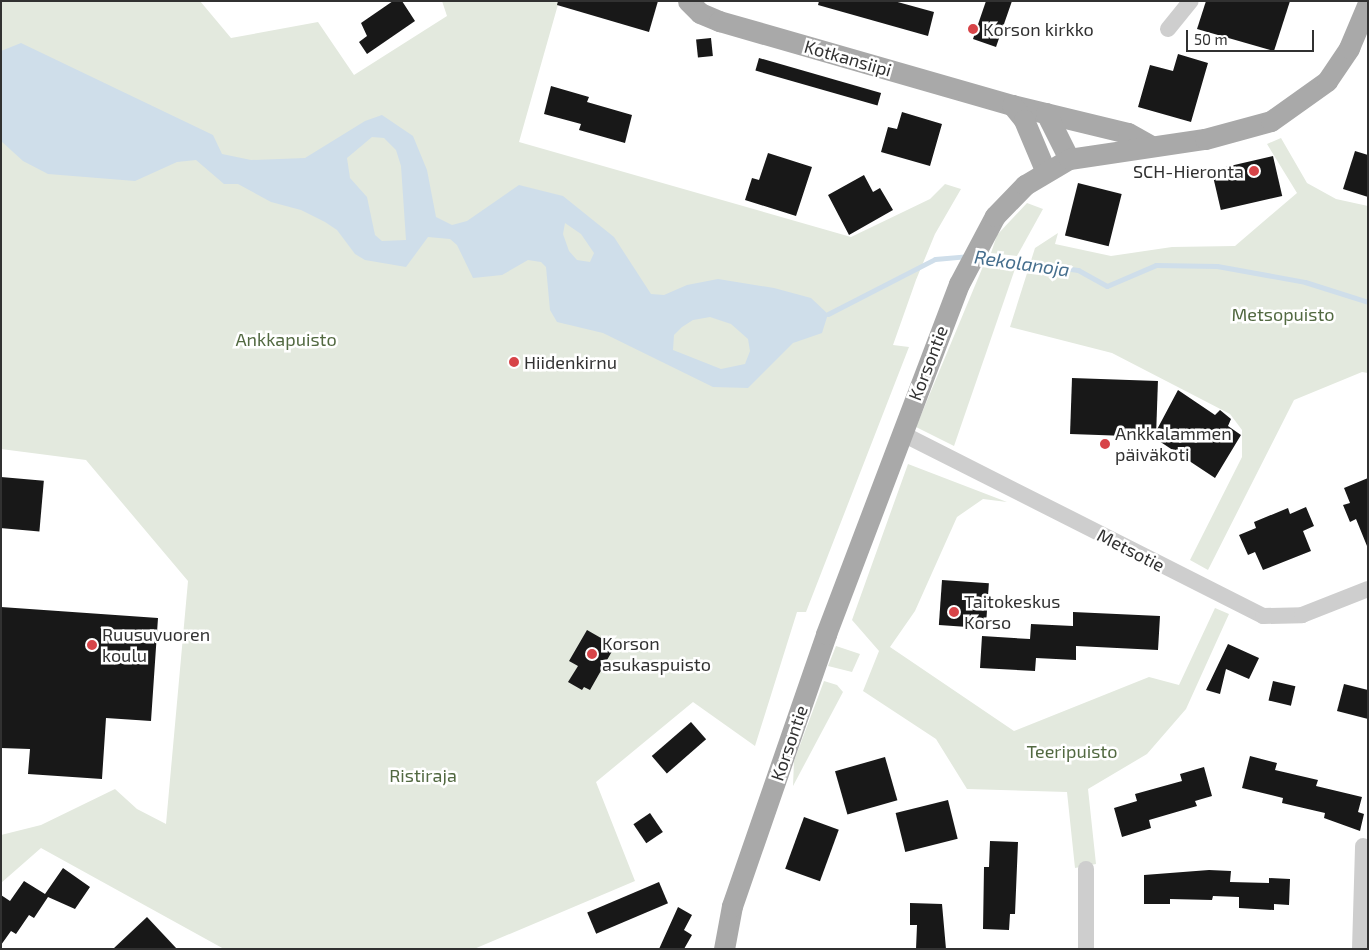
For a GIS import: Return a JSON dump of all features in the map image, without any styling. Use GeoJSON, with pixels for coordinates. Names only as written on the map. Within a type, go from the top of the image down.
{"type":"FeatureCollection","features":[{"type":"Feature","properties":{"kind":"main road","name":"Kotkansiipi"},"geometry":{"type":"LineString","coordinates":[[688,1],[700,13],[719,21],[1012,105],[1128,133],[1150,145]]}},
{"type":"Feature","properties":{"kind":"main road","name":"Korsontie"},"geometry":{"type":"LineString","coordinates":[[724,949],[732,906],[826,634],[959,284],[983,235],[995,216],[1045,170],[1069,159],[1242,132],[1290,110],[1314,93],[1336,68],[1368,2]]}},
{"type":"Feature","properties":{"kind":"main road"},"geometry":{"type":"LineString","coordinates":[[1012,105],[1024,120],[1045,170]]}},
{"type":"Feature","properties":{"kind":"main road"},"geometry":{"type":"LineString","coordinates":[[1046,114],[1069,159]]}},
{"type":"Feature","properties":{"kind":"street"},"geometry":{"type":"LineString","coordinates":[[1168,29],[1191,1]]}},
{"type":"Feature","properties":{"kind":"street","name":"Metsotie"},"geometry":{"type":"LineString","coordinates":[[901,433],[1263,616],[1302,615],[1368,589]]}},
{"type":"Feature","properties":{"kind":"street"},"geometry":{"type":"LineString","coordinates":[[1360,949],[1363,846]]}},
{"type":"Feature","properties":{"kind":"street"},"geometry":{"type":"LineString","coordinates":[[1086,869],[1086,949]]}},
{"type":"Feature","properties":{"kind":"green space","name":"Ankkapuisto"},"geometry":{"type":"Polygon","coordinates":[[[1,1],[200,1],[231,38],[318,22],[354,75],[447,16],[442,1],[559,1],[519,142],[851,237],[930,199],[945,184],[961,189],[935,234],[916,280],[893,345],[909,347],[806,612],[797,612],[755,746],[693,702],[596,782],[635,881],[474,949],[224,949],[41,848],[1,883],[1,835],[41,825],[115,789],[137,809],[166,824],[188,581],[86,460],[1,449],[1,1]]]}},
{"type":"Feature","properties":{"kind":"green space","name":"Metsopuisto"},"geometry":{"type":"Polygon","coordinates":[[[1281,138],[1307,183],[1336,199],[1368,206],[1368,373],[1362,372],[1294,400],[1208,570],[1190,560],[1242,457],[1242,430],[1230,414],[1112,353],[1010,327],[1035,248],[1058,233],[1055,244],[1111,256],[1172,247],[1235,246],[1297,193],[1267,144],[1281,138]]]}},
{"type":"Feature","properties":{"kind":"green space"},"geometry":{"type":"Polygon","coordinates":[[[1027,203],[1043,209],[1017,256],[991,253],[997,235],[1027,203]]]}},
{"type":"Feature","properties":{"kind":"green space"},"geometry":{"type":"Polygon","coordinates":[[[984,264],[1016,266],[954,446],[916,427],[984,264]]]}},
{"type":"Feature","properties":{"kind":"green space","name":"Teeripuisto"},"geometry":{"type":"Polygon","coordinates":[[[908,464],[1007,502],[983,499],[957,517],[915,611],[890,647],[1014,731],[1149,677],[1179,685],[1215,608],[1229,614],[1186,709],[1147,754],[1088,789],[1096,864],[1075,868],[1067,792],[967,789],[936,739],[863,691],[879,651],[852,620],[908,464]]]}},
{"type":"Feature","properties":{"kind":"green space"},"geometry":{"type":"Polygon","coordinates":[[[836,646],[860,654],[852,672],[828,666],[836,646]]]}},
{"type":"Feature","properties":{"kind":"green space"},"geometry":{"type":"Polygon","coordinates":[[[824,681],[837,685],[843,692],[793,786],[794,761],[824,681]]]}},
{"type":"Feature","properties":{"kind":"water"},"geometry":{"type":"Polygon","coordinates":[[[21,43],[213,135],[222,154],[251,160],[305,158],[365,121],[382,115],[413,136],[427,170],[436,217],[452,225],[467,221],[519,185],[563,196],[614,237],[651,294],[664,295],[687,285],[718,279],[774,288],[811,298],[828,314],[822,333],[793,343],[748,388],[713,387],[603,333],[557,322],[550,310],[546,267],[541,262],[528,260],[502,275],[473,278],[457,245],[450,239],[428,237],[406,267],[365,260],[355,254],[337,230],[325,222],[301,210],[271,202],[238,184],[224,184],[196,160],[177,162],[135,181],[48,174],[23,161],[1,141],[1,51],[21,43]],[[372,137],[347,158],[350,178],[367,197],[375,235],[382,241],[406,240],[401,166],[396,150],[384,138],[372,137]],[[565,223],[563,234],[569,251],[577,260],[590,262],[594,253],[581,234],[565,223]],[[710,317],[693,320],[674,335],[673,350],[721,369],[745,364],[750,351],[748,339],[731,324],[710,317]]]}},
{"type":"Feature","properties":{"kind":"building"},"geometry":{"type":"Polygon","coordinates":[[[393,1],[402,1],[415,21],[367,54],[359,42],[367,36],[361,23],[393,1]]]}},
{"type":"Feature","properties":{"kind":"building"},"geometry":{"type":"Polygon","coordinates":[[[558,1],[658,1],[649,32],[557,5],[558,1]]]}},
{"type":"Feature","properties":{"kind":"building"},"geometry":{"type":"Polygon","coordinates":[[[819,1],[894,1],[934,12],[928,36],[818,5],[819,1]]]}},
{"type":"Feature","properties":{"kind":"building"},"geometry":{"type":"Polygon","coordinates":[[[986,1],[1012,1],[996,47],[973,39],[986,1]]]}},
{"type":"Feature","properties":{"kind":"building"},"geometry":{"type":"Polygon","coordinates":[[[1206,1],[1290,1],[1274,51],[1197,29],[1206,1]]]}},
{"type":"Feature","properties":{"kind":"building"},"geometry":{"type":"Polygon","coordinates":[[[711,38],[713,56],[698,57],[696,40],[711,38]]]}},
{"type":"Feature","properties":{"kind":"building"},"geometry":{"type":"Polygon","coordinates":[[[1178,54],[1208,63],[1191,122],[1138,107],[1150,65],[1173,71],[1178,54]]]}},
{"type":"Feature","properties":{"kind":"building"},"geometry":{"type":"Polygon","coordinates":[[[759,58],[881,93],[877,106],[755,70],[759,58]]]}},
{"type":"Feature","properties":{"kind":"building"},"geometry":{"type":"Polygon","coordinates":[[[551,86],[589,97],[587,102],[632,115],[625,143],[579,130],[581,124],[544,114],[551,86]]]}},
{"type":"Feature","properties":{"kind":"building"},"geometry":{"type":"Polygon","coordinates":[[[902,112],[942,124],[930,166],[881,152],[888,127],[897,129],[902,112]]]}},
{"type":"Feature","properties":{"kind":"building"},"geometry":{"type":"Polygon","coordinates":[[[1355,151],[1368,155],[1368,197],[1343,189],[1355,151]]]}},
{"type":"Feature","properties":{"kind":"building"},"geometry":{"type":"Polygon","coordinates":[[[768,153],[812,167],[796,216],[745,200],[752,178],[759,180],[768,153]]]}},
{"type":"Feature","properties":{"kind":"building"},"geometry":{"type":"Polygon","coordinates":[[[1273,156],[1282,196],[1221,210],[1212,170],[1273,156]]]}},
{"type":"Feature","properties":{"kind":"building"},"geometry":{"type":"Polygon","coordinates":[[[864,175],[873,192],[880,188],[893,210],[849,235],[828,195],[864,175]]]}},
{"type":"Feature","properties":{"kind":"building"},"geometry":{"type":"Polygon","coordinates":[[[1078,183],[1122,194],[1109,246],[1065,235],[1078,183]]]}},
{"type":"Feature","properties":{"kind":"building"},"geometry":{"type":"Polygon","coordinates":[[[1072,378],[1158,381],[1156,437],[1070,434],[1072,378]]]}},
{"type":"Feature","properties":{"kind":"building"},"geometry":{"type":"Polygon","coordinates":[[[1178,390],[1215,415],[1220,410],[1231,419],[1228,426],[1241,435],[1215,478],[1153,437],[1178,390]]]}},
{"type":"Feature","properties":{"kind":"building"},"geometry":{"type":"Polygon","coordinates":[[[1,477],[44,481],[39,532],[1,528],[1,477]]]}},
{"type":"Feature","properties":{"kind":"building"},"geometry":{"type":"Polygon","coordinates":[[[1368,478],[1367,546],[1356,519],[1350,522],[1343,505],[1350,503],[1344,488],[1368,478]]]}},
{"type":"Feature","properties":{"kind":"building"},"geometry":{"type":"Polygon","coordinates":[[[1306,507],[1314,526],[1303,531],[1311,551],[1263,570],[1255,552],[1248,555],[1239,535],[1256,528],[1254,522],[1288,508],[1290,514],[1306,507]]]}},
{"type":"Feature","properties":{"kind":"building"},"geometry":{"type":"Polygon","coordinates":[[[942,580],[989,583],[986,628],[939,625],[942,580]]]}},
{"type":"Feature","properties":{"kind":"building"},"geometry":{"type":"Polygon","coordinates":[[[1,607],[158,618],[151,721],[106,718],[102,779],[28,774],[30,749],[1,748],[1,607]]]}},
{"type":"Feature","properties":{"kind":"building"},"geometry":{"type":"Polygon","coordinates":[[[1073,612],[1160,616],[1158,650],[1076,646],[1076,660],[1036,658],[1035,671],[980,668],[982,636],[1030,639],[1031,624],[1073,626],[1073,612]]]}},
{"type":"Feature","properties":{"kind":"building","name":"Korson asukaspuisto"},"geometry":{"type":"Polygon","coordinates":[[[587,630],[615,646],[590,690],[584,687],[582,690],[568,682],[578,666],[569,661],[587,630]]]}},
{"type":"Feature","properties":{"kind":"building"},"geometry":{"type":"Polygon","coordinates":[[[1228,644],[1259,658],[1249,679],[1226,669],[1220,694],[1206,690],[1228,644]]]}},
{"type":"Feature","properties":{"kind":"building"},"geometry":{"type":"Polygon","coordinates":[[[1273,681],[1295,686],[1291,706],[1269,700],[1273,681]]]}},
{"type":"Feature","properties":{"kind":"building"},"geometry":{"type":"Polygon","coordinates":[[[1344,684],[1368,690],[1368,719],[1337,711],[1344,684]]]}},
{"type":"Feature","properties":{"kind":"building"},"geometry":{"type":"Polygon","coordinates":[[[691,722],[706,739],[667,773],[652,756],[691,722]]]}},
{"type":"Feature","properties":{"kind":"building"},"geometry":{"type":"Polygon","coordinates":[[[1250,756],[1277,763],[1275,770],[1318,780],[1316,786],[1362,797],[1358,812],[1364,814],[1360,831],[1324,818],[1325,813],[1282,803],[1283,798],[1242,788],[1250,756]]]}},
{"type":"Feature","properties":{"kind":"building"},"geometry":{"type":"Polygon","coordinates":[[[885,757],[897,800],[847,815],[835,771],[885,757]]]}},
{"type":"Feature","properties":{"kind":"building"},"geometry":{"type":"Polygon","coordinates":[[[1204,767],[1212,796],[1195,801],[1197,806],[1149,820],[1151,828],[1122,837],[1114,808],[1137,801],[1135,794],[1182,781],[1180,774],[1204,767]]]}},
{"type":"Feature","properties":{"kind":"building"},"geometry":{"type":"Polygon","coordinates":[[[948,800],[958,839],[905,852],[896,813],[948,800]]]}},
{"type":"Feature","properties":{"kind":"building"},"geometry":{"type":"Polygon","coordinates":[[[650,813],[663,832],[646,843],[633,824],[650,813]]]}},
{"type":"Feature","properties":{"kind":"building"},"geometry":{"type":"Polygon","coordinates":[[[804,817],[839,830],[820,881],[785,869],[804,817]]]}},
{"type":"Feature","properties":{"kind":"building"},"geometry":{"type":"Polygon","coordinates":[[[990,841],[1018,842],[1015,914],[1010,914],[1009,930],[983,929],[984,867],[989,867],[990,841]]]}},
{"type":"Feature","properties":{"kind":"building"},"geometry":{"type":"Polygon","coordinates":[[[63,868],[90,887],[75,909],[48,897],[34,918],[29,915],[16,934],[11,931],[1,945],[1,895],[10,901],[24,881],[45,894],[63,868]]]}},
{"type":"Feature","properties":{"kind":"building"},"geometry":{"type":"Polygon","coordinates":[[[1209,870],[1231,871],[1230,882],[1269,883],[1269,878],[1290,879],[1289,905],[1274,904],[1274,910],[1239,908],[1239,897],[1213,896],[1212,900],[1170,899],[1170,904],[1144,904],[1144,875],[1209,870]]]}},
{"type":"Feature","properties":{"kind":"building"},"geometry":{"type":"Polygon","coordinates":[[[659,882],[668,903],[596,934],[587,912],[659,882]]]}},
{"type":"Feature","properties":{"kind":"building"},"geometry":{"type":"Polygon","coordinates":[[[910,903],[942,904],[946,949],[916,949],[917,925],[910,925],[910,903]]]}},
{"type":"Feature","properties":{"kind":"building"},"geometry":{"type":"Polygon","coordinates":[[[678,907],[692,915],[684,930],[692,935],[684,949],[659,949],[678,907]]]}},
{"type":"Feature","properties":{"kind":"building"},"geometry":{"type":"Polygon","coordinates":[[[147,917],[177,949],[113,949],[147,917]]]}},
{"type":"Feature","properties":{"kind":"waterway","name":"Rekolanoja"},"geometry":{"type":"LineString","coordinates":[[828,314],[935,259],[968,256]]}},
{"type":"Feature","properties":{"kind":"waterway","name":"Rekolanoja"},"geometry":{"type":"LineString","coordinates":[[979,257],[1078,270],[1107,286],[1156,265],[1217,266],[1305,282],[1368,302]]}},
{"type":"Feature","properties":{"kind":"place","name":"Korson kirkko"},"geometry":{"type":"Point","coordinates":[973,29]}},
{"type":"Feature","properties":{"kind":"place","name":"SCH-Hieronta"},"geometry":{"type":"Point","coordinates":[1254,171]}},
{"type":"Feature","properties":{"kind":"place","name":"Hiidenkirnu"},"geometry":{"type":"Point","coordinates":[514,362]}},
{"type":"Feature","properties":{"kind":"place","name":"Ankkalammen päiväkoti"},"geometry":{"type":"Point","coordinates":[1105,444]}},
{"type":"Feature","properties":{"kind":"place","name":"Taitokeskus Korso"},"geometry":{"type":"Point","coordinates":[954,612]}},
{"type":"Feature","properties":{"kind":"place","name":"Ruusuvuoren koulu"},"geometry":{"type":"Point","coordinates":[92,645]}},
{"type":"Feature","properties":{"kind":"place","name":"Korson asukaspuisto"},"geometry":{"type":"Point","coordinates":[592,654]}},
{"type":"Feature","properties":{"kind":"park label","name":"Ristiraja"},"geometry":{"type":"Point","coordinates":[423,775]}}]}
